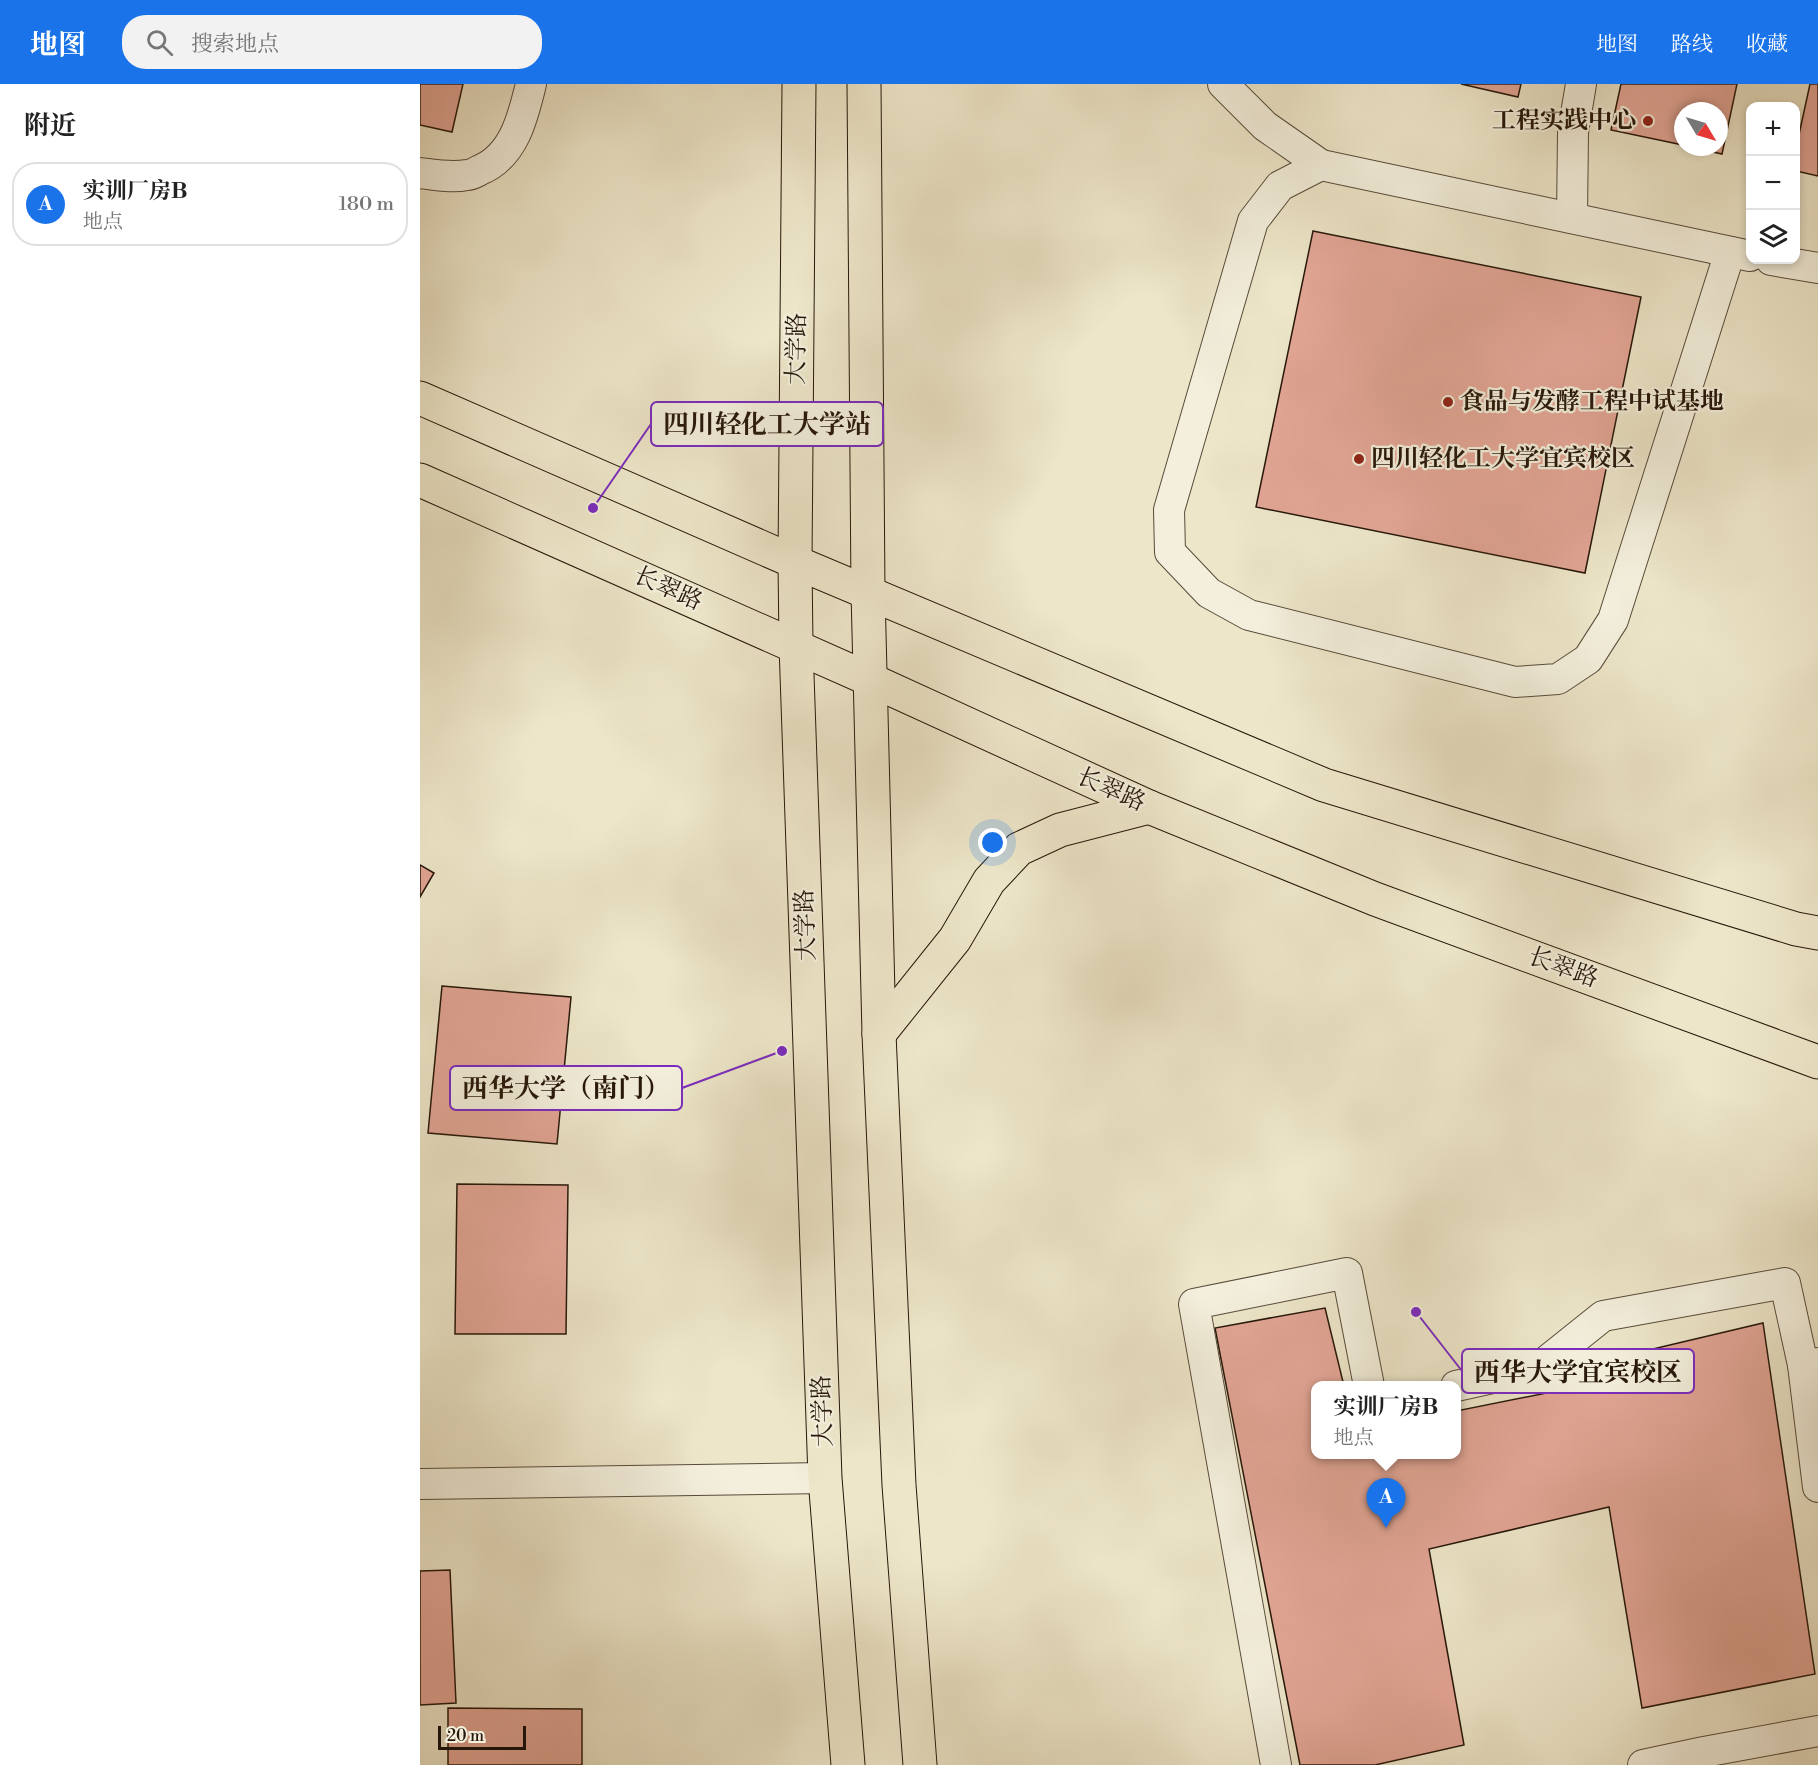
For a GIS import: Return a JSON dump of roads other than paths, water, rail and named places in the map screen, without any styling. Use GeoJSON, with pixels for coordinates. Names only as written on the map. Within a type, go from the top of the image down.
{"type":"FeatureCollection","features":[{"type":"Feature","properties":{"kind":"main road","name":"大学路"},"geometry":{"type":"LineString","coordinates":[[799,84],[796,646],[825,1478],[848,1765]]}},
{"type":"Feature","properties":{"kind":"main road"},"geometry":{"type":"LineString","coordinates":[[864,84],[868,592],[879,1034],[899,1485],[920,1765]]}},
{"type":"Feature","properties":{"kind":"main road"},"geometry":{"type":"LineString","coordinates":[[420,398],[795,562],[1324,785],[1785,925],[1818,933]]}},
{"type":"Feature","properties":{"kind":"main road","name":"长翠路"},"geometry":{"type":"LineString","coordinates":[[420,480],[796,646],[1149,807],[1375,899],[1818,1062]]}},
{"type":"Feature","properties":{"kind":"main road"},"geometry":{"type":"LineString","coordinates":[[879,1034],[955,939],[989,881],[1019,849],[1060,830],[1149,807]]}},
{"type":"Feature","properties":{"kind":"street"},"geometry":{"type":"LineString","coordinates":[[420,173],[468,176],[491,166],[510,147],[524,111],[531,84]]}},
{"type":"Feature","properties":{"kind":"street"},"geometry":{"type":"LineString","coordinates":[[1223,84],[1265,126],[1322,165],[1740,254],[1613,620],[1588,659],[1558,679],[1515,682],[1249,615],[1209,593],[1170,552],[1169,510],[1253,221],[1280,186],[1322,165]]}},
{"type":"Feature","properties":{"kind":"street"},"geometry":{"type":"LineString","coordinates":[[1572,218],[1573,132],[1581,84]]}},
{"type":"Feature","properties":{"kind":"street"},"geometry":{"type":"LineString","coordinates":[[1794,264],[1818,268]]}},
{"type":"Feature","properties":{"kind":"street"},"geometry":{"type":"LineString","coordinates":[[1276,1765],[1194,1304],[1347,1273],[1368,1381]]}},
{"type":"Feature","properties":{"kind":"street"},"geometry":{"type":"LineString","coordinates":[[1461,1385],[1538,1368],[1603,1316],[1785,1283],[1810,1364],[1818,1487]]}},
{"type":"Feature","properties":{"kind":"street"},"geometry":{"type":"LineString","coordinates":[[420,1484],[825,1478]]}},
{"type":"Feature","properties":{"kind":"street"},"geometry":{"type":"LineString","coordinates":[[1643,1765],[1818,1731]]}},
{"type":"Feature","properties":{"kind":"place","name":"工程实践中心"},"geometry":{"type":"Point","coordinates":[1648,121]}},
{"type":"Feature","properties":{"kind":"place","name":"食品与发酵工程中试基地"},"geometry":{"type":"Point","coordinates":[1448,402]}},
{"type":"Feature","properties":{"kind":"place","name":"四川轻化工大学宜宾校区"},"geometry":{"type":"Point","coordinates":[1359,459]}},
{"type":"Feature","properties":{"kind":"place","name":"四川轻化工大学站"},"geometry":{"type":"Point","coordinates":[593,508]}},
{"type":"Feature","properties":{"kind":"place","name":"西华大学（南门）"},"geometry":{"type":"Point","coordinates":[782,1051]}},
{"type":"Feature","properties":{"kind":"place","name":"西华大学宜宾校区"},"geometry":{"type":"Point","coordinates":[1416,1312]}},
{"type":"Feature","properties":{"kind":"place","name":"实训厂房B"},"geometry":{"type":"Point","coordinates":[1386,1528]}}]}
